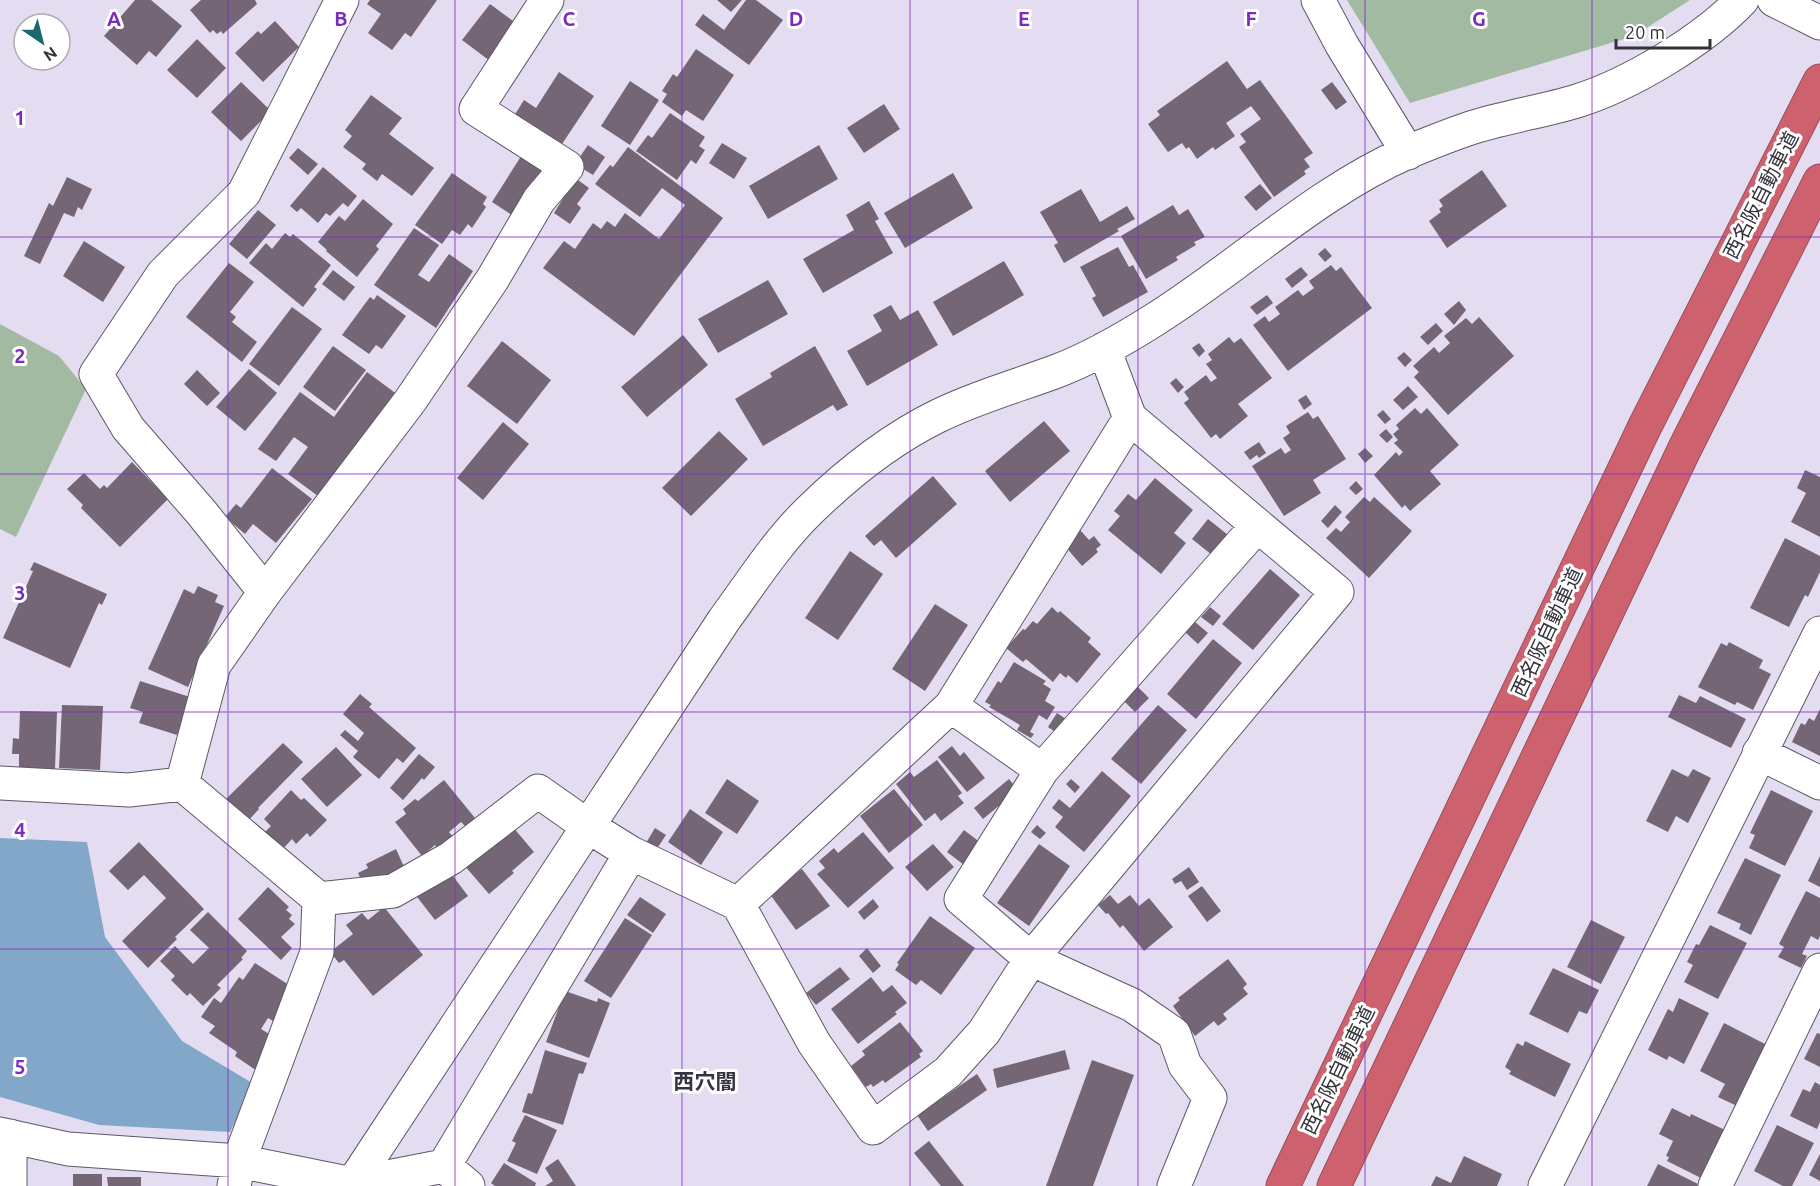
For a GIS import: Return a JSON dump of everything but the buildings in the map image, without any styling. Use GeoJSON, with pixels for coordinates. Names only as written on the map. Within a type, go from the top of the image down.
{"type":"FeatureCollection","features":[{"type":"Feature","properties":{"kind":"highway","name":"西名阪自動車道"},"geometry":{"type":"LineString","coordinates":[[1282,1186],[1645,426],[1820,81]]}},
{"type":"Feature","properties":{"kind":"highway"},"geometry":{"type":"LineString","coordinates":[[1334,1186],[1685,448],[1820,181]]}},
{"type":"Feature","properties":{"kind":"street"},"geometry":{"type":"LineString","coordinates":[[265,592],[201,512],[128,428],[96,374],[163,274],[244,193],[342,0]]}},
{"type":"Feature","properties":{"kind":"street"},"geometry":{"type":"LineString","coordinates":[[182,784],[214,665],[265,592],[410,401],[492,280],[539,200],[567,167],[476,110],[547,0]]}},
{"type":"Feature","properties":{"kind":"street"},"geometry":{"type":"LineString","coordinates":[[1318,0],[1342,45],[1408,153]]}},
{"type":"Feature","properties":{"kind":"street"},"geometry":{"type":"LineString","coordinates":[[351,1185],[724,620],[766,561],[809,511],[852,473],[891,444],[936,417],[987,395],[1059,370],[1104,349],[1155,319],[1323,200],[1365,174],[1408,153],[1476,126],[1578,101],[1616,86],[1674,54],[1728,16],[1742,0]]}},
{"type":"Feature","properties":{"kind":"street"},"geometry":{"type":"LineString","coordinates":[[1778,2],[1820,23]]}},
{"type":"Feature","properties":{"kind":"street"},"geometry":{"type":"LineString","coordinates":[[0,783],[129,790],[182,784],[319,899],[393,891],[451,858],[538,791],[631,853],[738,904],[814,1043],[873,1128],[948,1072],[984,1032],[1031,959],[1337,592],[1130,418],[1104,349]]}},
{"type":"Feature","properties":{"kind":"street"},"geometry":{"type":"LineString","coordinates":[[738,904],[951,706],[1130,418]]}},
{"type":"Feature","properties":{"kind":"street"},"geometry":{"type":"LineString","coordinates":[[1174,1186],[1210,1098],[1185,1065],[1174,1034],[1132,1005],[1031,959],[961,899],[1042,770],[1257,526]]}},
{"type":"Feature","properties":{"kind":"street"},"geometry":{"type":"LineString","coordinates":[[1545,1186],[1820,633]]}},
{"type":"Feature","properties":{"kind":"street"},"geometry":{"type":"LineString","coordinates":[[951,706],[1042,770]]}},
{"type":"Feature","properties":{"kind":"street"},"geometry":{"type":"LineString","coordinates":[[1760,753],[1820,783]]}},
{"type":"Feature","properties":{"kind":"street"},"geometry":{"type":"LineString","coordinates":[[9,1186],[5,1135],[68,1149],[236,1174],[351,1185],[444,1166],[631,853]]}},
{"type":"Feature","properties":{"kind":"street"},"geometry":{"type":"LineString","coordinates":[[236,1174],[317,952],[319,899]]}},
{"type":"Feature","properties":{"kind":"street"},"geometry":{"type":"LineString","coordinates":[[1715,1186],[1820,970]]}},
{"type":"Feature","properties":{"kind":"street"},"geometry":{"type":"LineString","coordinates":[[444,1166],[468,1186]]}},
{"type":"Feature","properties":{"kind":"green space"},"geometry":{"type":"Polygon","coordinates":[[[1347,0],[1690,0],[1634,36],[1410,103],[1347,0]]]}},
{"type":"Feature","properties":{"kind":"green space"},"geometry":{"type":"Polygon","coordinates":[[[0,324],[59,356],[86,389],[16,537],[0,529],[0,324]]]}},
{"type":"Feature","properties":{"kind":"water"},"geometry":{"type":"Polygon","coordinates":[[[0,838],[87,842],[105,937],[182,1041],[254,1084],[230,1132],[99,1125],[0,1097],[0,838]]]}},
{"type":"Feature","properties":{"kind":"district","name":"西穴闇"},"geometry":{"type":"Point","coordinates":[705,1082]}}]}
